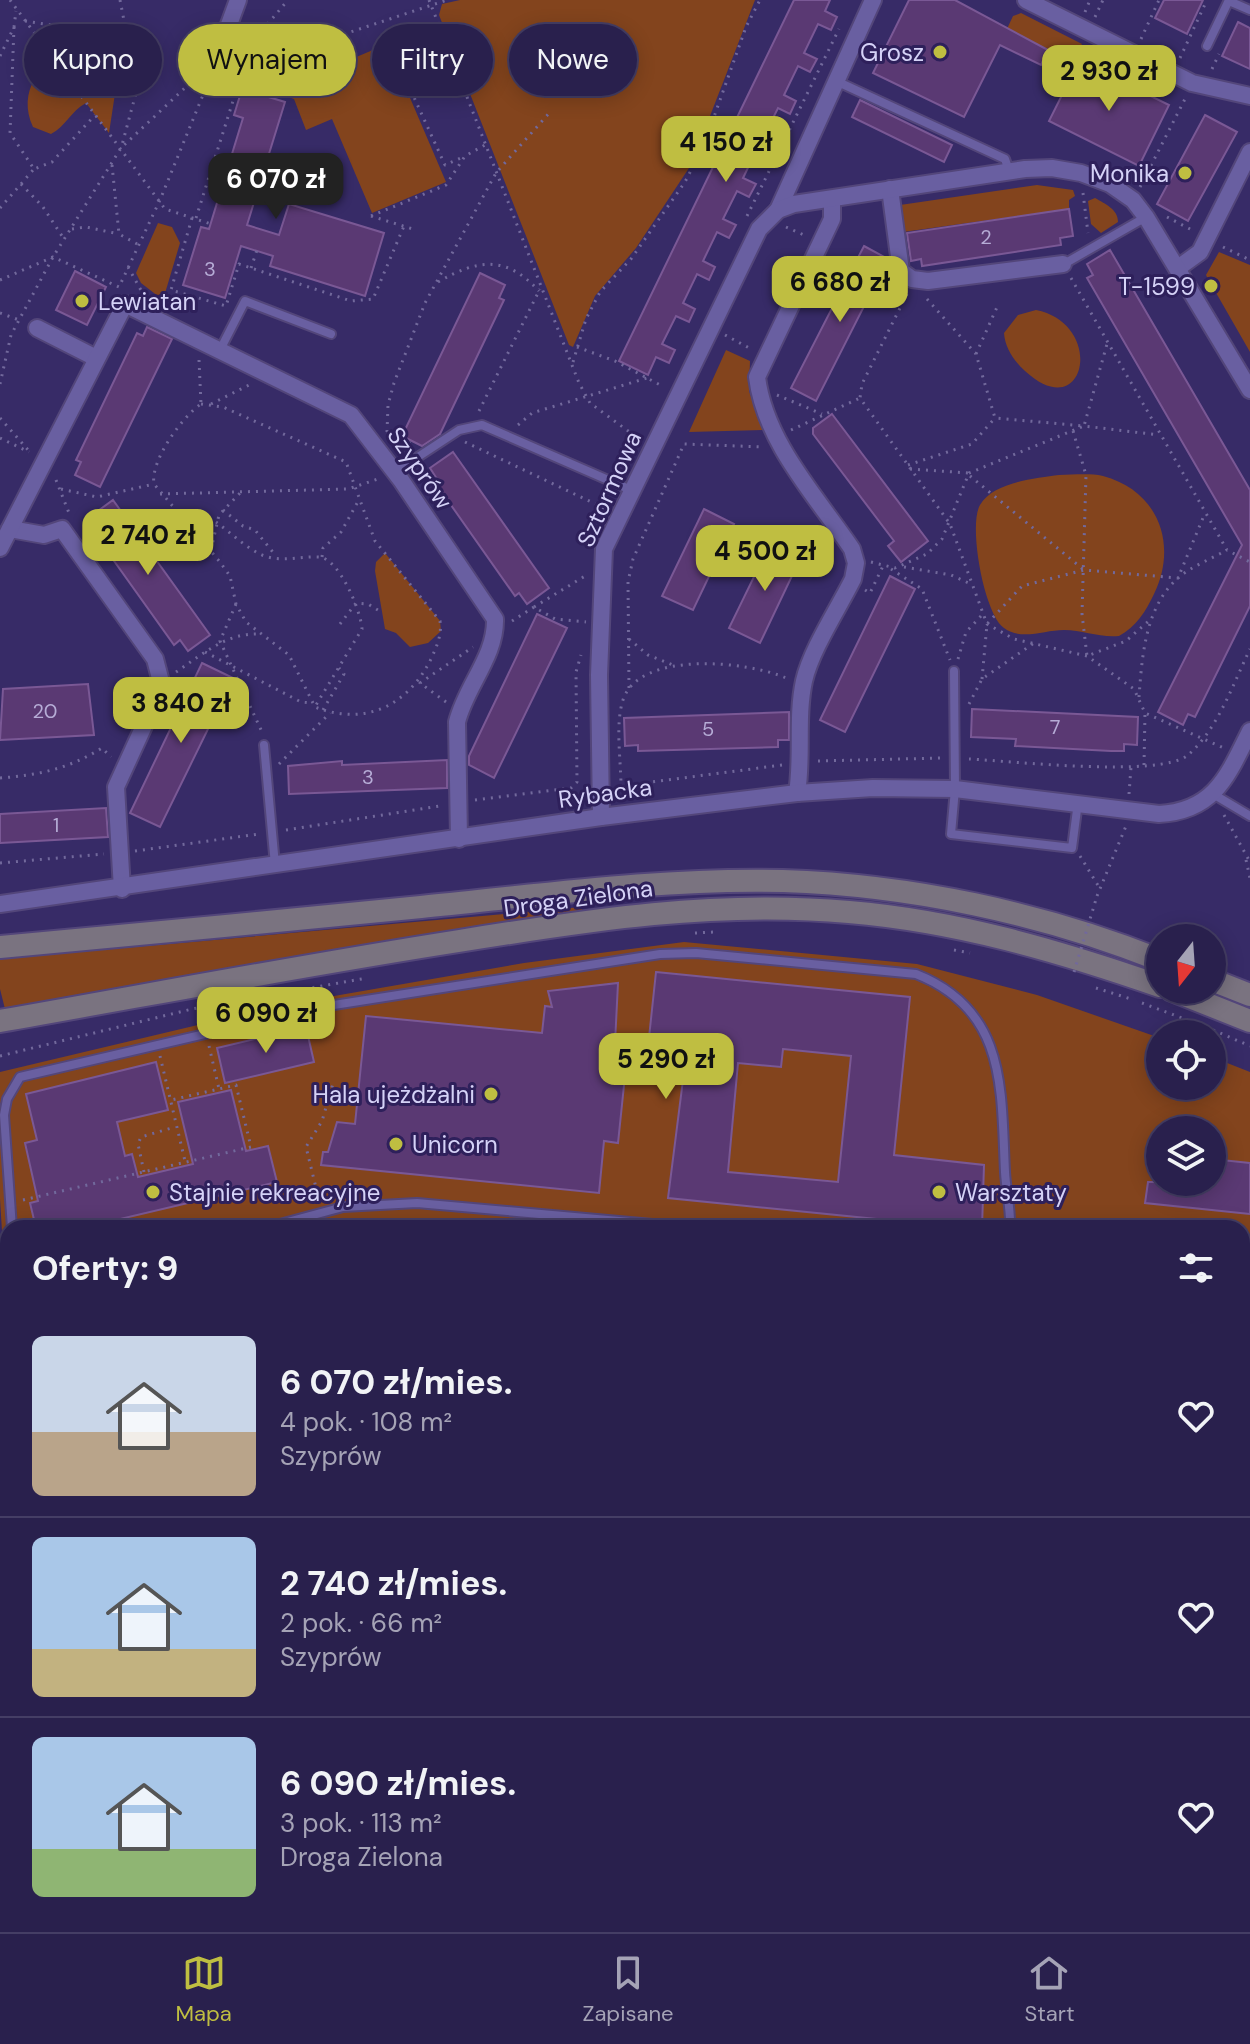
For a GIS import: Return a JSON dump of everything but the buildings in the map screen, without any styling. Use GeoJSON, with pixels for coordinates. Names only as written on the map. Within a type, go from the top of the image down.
{"type":"FeatureCollection","features":[{"type":"Feature","properties":{"kind":"street"},"geometry":{"type":"LineString","coordinates":[[229,24],[238,0]]}},
{"type":"Feature","properties":{"kind":"street","name":"Sztormowa"},"geometry":{"type":"LineString","coordinates":[[601,817],[601,566],[604,549],[759,229],[778,210],[873,0]]}},
{"type":"Feature","properties":{"kind":"street"},"geometry":{"type":"LineString","coordinates":[[1026,0],[1198,85],[1250,96]]}},
{"type":"Feature","properties":{"kind":"street"},"geometry":{"type":"LineString","coordinates":[[1178,268],[1200,252],[1250,152]]}},
{"type":"Feature","properties":{"kind":"street"},"geometry":{"type":"LineString","coordinates":[[778,210],[1010,171],[1052,168],[1081,173],[1110,184],[1133,200],[1146,217],[1250,390]]}},
{"type":"Feature","properties":{"kind":"street"},"geometry":{"type":"LineString","coordinates":[[890,189],[901,271],[912,279],[928,281],[1063,264]]}},
{"type":"Feature","properties":{"kind":"street"},"geometry":{"type":"LineString","coordinates":[[797,793],[802,762],[803,685],[853,579],[856,563],[852,549],[777,439],[758,390],[757,377],[764,355],[832,219],[832,199]]}},
{"type":"Feature","properties":{"kind":"street","name":"Szyprów"},"geometry":{"type":"LineString","coordinates":[[0,548],[125,304],[351,415],[495,619],[493,642],[461,705],[455,737],[459,839]]}},
{"type":"Feature","properties":{"kind":"street"},"geometry":{"type":"LineString","coordinates":[[37,328],[96,358]]}},
{"type":"Feature","properties":{"kind":"street"},"geometry":{"type":"LineString","coordinates":[[10,529],[44,535],[62,529],[155,659],[161,682],[159,693],[116,787],[122,889]]}},
{"type":"Feature","properties":{"kind":"street"},"geometry":{"type":"LineString","coordinates":[[1213,794],[1250,731]]}},
{"type":"Feature","properties":{"kind":"street","name":"Rybacka"},"geometry":{"type":"LineString","coordinates":[[0,904],[122,889],[601,817],[797,793],[873,788],[955,789],[1178,813],[1198,806],[1213,794]]}},
{"type":"Feature","properties":{"kind":"street","name":"Droga Zielona"},"geometry":{"type":"LineString","coordinates":[[0,947],[638,886],[782,881],[905,893],[985,908],[1113,942],[1146,955]]}},
{"type":"Feature","properties":{"kind":"street","name":"Droga Zielona"},"geometry":{"type":"LineString","coordinates":[[0,1021],[601,918],[708,909],[846,912],[965,928],[1067,954],[1146,981]]}},
{"type":"Feature","properties":{"kind":"street"},"geometry":{"type":"LineString","coordinates":[[1226,986],[1250,995]]}},
{"type":"Feature","properties":{"kind":"street"},"geometry":{"type":"LineString","coordinates":[[1207,1004],[1250,1021]]}},
{"type":"Feature","properties":{"kind":"lane"},"geometry":{"type":"LineString","coordinates":[[1207,46],[1229,0],[1250,10]]}},
{"type":"Feature","properties":{"kind":"lane"},"geometry":{"type":"LineString","coordinates":[[836,81],[1005,159],[1010,171]]}},
{"type":"Feature","properties":{"kind":"lane"},"geometry":{"type":"LineString","coordinates":[[1063,264],[1146,217]]}},
{"type":"Feature","properties":{"kind":"lane"},"geometry":{"type":"LineString","coordinates":[[219,351],[245,301],[331,334]]}},
{"type":"Feature","properties":{"kind":"lane"},"geometry":{"type":"LineString","coordinates":[[394,472],[459,430],[482,425],[631,490]]}},
{"type":"Feature","properties":{"kind":"lane"},"geometry":{"type":"LineString","coordinates":[[954,671],[955,789],[951,834],[1072,848],[1078,802]]}},
{"type":"Feature","properties":{"kind":"lane"},"geometry":{"type":"LineString","coordinates":[[264,745],[276,866]]}},
{"type":"Feature","properties":{"kind":"lane"},"geometry":{"type":"LineString","coordinates":[[1213,794],[1250,816]]}},
{"type":"Feature","properties":{"kind":"lane"},"geometry":{"type":"LineString","coordinates":[[11,1220],[4,1115],[13,1084],[30,1074],[321,1007],[660,954],[696,953],[916,974],[947,988],[972,1011],[1000,1072],[1009,1220]]}},
{"type":"Feature","properties":{"kind":"lane"},"geometry":{"type":"LineString","coordinates":[[292,1220],[322,1211],[417,1203],[607,1220]]}},
{"type":"Feature","properties":{"kind":"path"},"geometry":{"type":"LineString","coordinates":[[10,0],[165,209],[211,224]]}},
{"type":"Feature","properties":{"kind":"path"},"geometry":{"type":"LineString","coordinates":[[120,0],[125,24]]}},
{"type":"Feature","properties":{"kind":"path"},"geometry":{"type":"LineString","coordinates":[[268,24],[288,0]]}},
{"type":"Feature","properties":{"kind":"path"},"geometry":{"type":"LineString","coordinates":[[356,28],[429,2],[447,0]]}},
{"type":"Feature","properties":{"kind":"path"},"geometry":{"type":"LineString","coordinates":[[572,363],[600,292],[631,259],[685,182],[704,145],[746,27],[760,0]]}},
{"type":"Feature","properties":{"kind":"path"},"geometry":{"type":"LineString","coordinates":[[1096,14],[1103,0]]}},
{"type":"Feature","properties":{"kind":"path"},"geometry":{"type":"LineString","coordinates":[[1135,54],[1159,0]]}},
{"type":"Feature","properties":{"kind":"path"},"geometry":{"type":"LineString","coordinates":[[1173,73],[1207,0]]}},
{"type":"Feature","properties":{"kind":"path"},"geometry":{"type":"LineString","coordinates":[[429,2],[540,290],[588,398],[639,439]]}},
{"type":"Feature","properties":{"kind":"path"},"geometry":{"type":"LineString","coordinates":[[16,9],[10,133],[34,169]]}},
{"type":"Feature","properties":{"kind":"path"},"geometry":{"type":"LineString","coordinates":[[25,21],[44,24]]}},
{"type":"Feature","properties":{"kind":"path"},"geometry":{"type":"LineString","coordinates":[[0,56],[14,27]]}},
{"type":"Feature","properties":{"kind":"path"},"geometry":{"type":"LineString","coordinates":[[1133,200],[1222,47]]}},
{"type":"Feature","properties":{"kind":"path"},"geometry":{"type":"LineString","coordinates":[[121,148],[178,94]]}},
{"type":"Feature","properties":{"kind":"path"},"geometry":{"type":"LineString","coordinates":[[0,384],[11,335],[53,257],[121,148],[135,96]]}},
{"type":"Feature","properties":{"kind":"path"},"geometry":{"type":"LineString","coordinates":[[0,280],[53,257],[119,287],[160,200],[202,96]]}},
{"type":"Feature","properties":{"kind":"path"},"geometry":{"type":"LineString","coordinates":[[234,96],[171,290],[226,306],[239,264],[351,301],[373,299],[404,226]]}},
{"type":"Feature","properties":{"kind":"path"},"geometry":{"type":"LineString","coordinates":[[413,96],[451,177]]}},
{"type":"Feature","properties":{"kind":"path"},"geometry":{"type":"LineString","coordinates":[[387,432],[388,405],[394,383],[435,284],[496,173],[550,112]]}},
{"type":"Feature","properties":{"kind":"path"},"geometry":{"type":"LineString","coordinates":[[0,208],[34,169],[52,162],[95,115]]}},
{"type":"Feature","properties":{"kind":"path"},"geometry":{"type":"LineString","coordinates":[[445,165],[485,145]]}},
{"type":"Feature","properties":{"kind":"path"},"geometry":{"type":"LineString","coordinates":[[416,230],[371,216],[446,185],[465,156]]}},
{"type":"Feature","properties":{"kind":"path"},"geometry":{"type":"LineString","coordinates":[[112,164],[119,234]]}},
{"type":"Feature","properties":{"kind":"path"},"geometry":{"type":"LineString","coordinates":[[21,184],[43,207],[64,239]]}},
{"type":"Feature","properties":{"kind":"path"},"geometry":{"type":"LineString","coordinates":[[1074,187],[1090,193]]}},
{"type":"Feature","properties":{"kind":"path"},"geometry":{"type":"LineString","coordinates":[[1083,190],[1090,249]]}},
{"type":"Feature","properties":{"kind":"path"},"geometry":{"type":"LineString","coordinates":[[70,229],[86,227],[119,234],[139,245]]}},
{"type":"Feature","properties":{"kind":"path"},"geometry":{"type":"LineString","coordinates":[[251,268],[257,250]]}},
{"type":"Feature","properties":{"kind":"path"},"geometry":{"type":"LineString","coordinates":[[435,284],[465,267],[490,264],[513,267],[540,290]]}},
{"type":"Feature","properties":{"kind":"path"},"geometry":{"type":"LineString","coordinates":[[1063,264],[1227,550],[1250,562]]}},
{"type":"Feature","properties":{"kind":"path"},"geometry":{"type":"LineString","coordinates":[[128,267],[150,303]]}},
{"type":"Feature","properties":{"kind":"path"},"geometry":{"type":"LineString","coordinates":[[995,418],[976,354],[912,279],[862,384],[860,398],[950,524],[987,624],[1014,639],[1087,656],[1125,681],[1145,713],[1144,766]]}},
{"type":"Feature","properties":{"kind":"path"},"geometry":{"type":"LineString","coordinates":[[540,290],[464,441],[606,509]]}},
{"type":"Feature","properties":{"kind":"path"},"geometry":{"type":"LineString","coordinates":[[976,354],[998,305]]}},
{"type":"Feature","properties":{"kind":"path"},"geometry":{"type":"LineString","coordinates":[[0,313],[37,328]]}},
{"type":"Feature","properties":{"kind":"path"},"geometry":{"type":"LineString","coordinates":[[711,328],[764,355]]}},
{"type":"Feature","properties":{"kind":"path"},"geometry":{"type":"LineString","coordinates":[[199,342],[201,404]]}},
{"type":"Feature","properties":{"kind":"path"},"geometry":{"type":"LineString","coordinates":[[909,467],[970,474],[1084,426],[1107,344]]}},
{"type":"Feature","properties":{"kind":"path"},"geometry":{"type":"LineString","coordinates":[[577,347],[664,387]]}},
{"type":"Feature","properties":{"kind":"path"},"geometry":{"type":"LineString","coordinates":[[211,404],[269,375]]}},
{"type":"Feature","properties":{"kind":"path"},"geometry":{"type":"LineString","coordinates":[[511,436],[522,418],[532,413],[647,378]]}},
{"type":"Feature","properties":{"kind":"path"},"geometry":{"type":"LineString","coordinates":[[758,390],[799,402],[822,414]]}},
{"type":"Feature","properties":{"kind":"path"},"geometry":{"type":"LineString","coordinates":[[629,688],[628,582],[633,559],[684,444],[765,447],[822,414],[860,398]]}},
{"type":"Feature","properties":{"kind":"path"},"geometry":{"type":"LineString","coordinates":[[205,652],[301,702],[330,713],[368,713],[390,704],[420,683],[439,642],[440,621],[375,541],[349,467],[339,458],[211,404],[201,404],[191,411],[155,467],[154,484],[230,576],[236,604],[246,622],[289,655],[313,705]]}},
{"type":"Feature","properties":{"kind":"path"},"geometry":{"type":"LineString","coordinates":[[0,418],[31,453],[0,438]]}},
{"type":"Feature","properties":{"kind":"path"},"geometry":{"type":"LineString","coordinates":[[995,418],[1159,435]]}},
{"type":"Feature","properties":{"kind":"path"},"geometry":{"type":"LineString","coordinates":[[909,467],[972,444],[995,418]]}},
{"type":"Feature","properties":{"kind":"path"},"geometry":{"type":"LineString","coordinates":[[1073,431],[1086,475],[1083,633],[1087,656]]}},
{"type":"Feature","properties":{"kind":"path"},"geometry":{"type":"LineString","coordinates":[[160,494],[357,488],[394,472]]}},
{"type":"Feature","properties":{"kind":"path"},"geometry":{"type":"LineString","coordinates":[[902,566],[927,554],[950,524],[970,474]]}},
{"type":"Feature","properties":{"kind":"path"},"geometry":{"type":"LineString","coordinates":[[970,474],[1084,570]]}},
{"type":"Feature","properties":{"kind":"path"},"geometry":{"type":"LineString","coordinates":[[61,489],[97,497],[154,484]]}},
{"type":"Feature","properties":{"kind":"path"},"geometry":{"type":"LineString","coordinates":[[211,550],[216,522],[223,510],[242,492]]}},
{"type":"Feature","properties":{"kind":"path"},"geometry":{"type":"LineString","coordinates":[[322,557],[323,548],[341,532],[360,498]]}},
{"type":"Feature","properties":{"kind":"path"},"geometry":{"type":"LineString","coordinates":[[223,510],[239,523],[255,530],[277,558]]}},
{"type":"Feature","properties":{"kind":"path"},"geometry":{"type":"LineString","coordinates":[[1087,656],[1126,641],[1151,619],[1178,578],[1205,513]]}},
{"type":"Feature","properties":{"kind":"path"},"geometry":{"type":"LineString","coordinates":[[216,522],[261,554],[277,558],[322,557],[332,564],[356,603],[362,629],[313,705]]}},
{"type":"Feature","properties":{"kind":"path"},"geometry":{"type":"LineString","coordinates":[[982,679],[987,624],[993,613],[1022,586],[1084,570],[1178,578],[1227,550]]}},
{"type":"Feature","properties":{"kind":"path"},"geometry":{"type":"LineString","coordinates":[[856,563],[867,559],[889,567],[922,589],[954,671]]}},
{"type":"Feature","properties":{"kind":"path"},"geometry":{"type":"LineString","coordinates":[[534,607],[601,566]]}},
{"type":"Feature","properties":{"kind":"path"},"geometry":{"type":"LineString","coordinates":[[889,567],[902,566],[951,575],[973,585]]}},
{"type":"Feature","properties":{"kind":"path"},"geometry":{"type":"LineString","coordinates":[[356,603],[368,604],[381,612]]}},
{"type":"Feature","properties":{"kind":"path"},"geometry":{"type":"LineString","coordinates":[[340,624],[356,603]]}},
{"type":"Feature","properties":{"kind":"path"},"geometry":{"type":"LineString","coordinates":[[220,641],[236,604]]}},
{"type":"Feature","properties":{"kind":"path"},"geometry":{"type":"LineString","coordinates":[[954,671],[966,632],[982,615]]}},
{"type":"Feature","properties":{"kind":"path"},"geometry":{"type":"LineString","coordinates":[[1139,699],[1143,654],[1151,619]]}},
{"type":"Feature","properties":{"kind":"path"},"geometry":{"type":"LineString","coordinates":[[587,622],[588,630]]}},
{"type":"Feature","properties":{"kind":"path"},"geometry":{"type":"LineString","coordinates":[[167,678],[220,641],[243,633],[265,634]]}},
{"type":"Feature","properties":{"kind":"path"},"geometry":{"type":"LineString","coordinates":[[628,638],[648,655],[677,666]]}},
{"type":"Feature","properties":{"kind":"path"},"geometry":{"type":"LineString","coordinates":[[220,641],[262,728],[264,745]]}},
{"type":"Feature","properties":{"kind":"path"},"geometry":{"type":"LineString","coordinates":[[969,714],[969,698],[982,679],[1034,643]]}},
{"type":"Feature","properties":{"kind":"path"},"geometry":{"type":"LineString","coordinates":[[0,863],[119,853],[272,833],[571,788],[577,782],[576,672],[584,648]]}},
{"type":"Feature","properties":{"kind":"path"},"geometry":{"type":"LineString","coordinates":[[803,685],[752,666],[677,666],[637,680],[622,703],[621,786],[802,762],[955,758],[1131,767],[1162,765],[1186,757],[1203,739],[1250,649]]}},
{"type":"Feature","properties":{"kind":"path"},"geometry":{"type":"LineString","coordinates":[[323,710],[344,674],[339,668]]}},
{"type":"Feature","properties":{"kind":"path"},"geometry":{"type":"LineString","coordinates":[[420,683],[448,703],[461,705]]}},
{"type":"Feature","properties":{"kind":"path"},"geometry":{"type":"LineString","coordinates":[[267,778],[330,713]]}},
{"type":"Feature","properties":{"kind":"path"},"geometry":{"type":"LineString","coordinates":[[1145,713],[1238,754]]}},
{"type":"Feature","properties":{"kind":"path"},"geometry":{"type":"LineString","coordinates":[[0,778],[46,774],[75,765],[102,748],[123,768]]}},
{"type":"Feature","properties":{"kind":"path"},"geometry":{"type":"LineString","coordinates":[[1074,972],[1099,887],[1127,824],[1131,767]]}},
{"type":"Feature","properties":{"kind":"path"},"geometry":{"type":"LineString","coordinates":[[1213,794],[1248,861],[1250,878]]}},
{"type":"Feature","properties":{"kind":"path"},"geometry":{"type":"LineString","coordinates":[[1072,848],[1084,861],[1099,887]]}},
{"type":"Feature","properties":{"kind":"path"},"geometry":{"type":"LineString","coordinates":[[694,933],[721,932]]}},
{"type":"Feature","properties":{"kind":"path"},"geometry":{"type":"LineString","coordinates":[[947,948],[973,954]]}},
{"type":"Feature","properties":{"kind":"path"},"geometry":{"type":"LineString","coordinates":[[0,1056],[192,1009],[375,977]]}},
{"type":"Feature","properties":{"kind":"path"},"geometry":{"type":"LineString","coordinates":[[1085,984],[1250,1046]]}},
{"type":"Feature","properties":{"kind":"path"},"geometry":{"type":"LineString","coordinates":[[206,1034],[219,1089]]}},
{"type":"Feature","properties":{"kind":"path"},"geometry":{"type":"LineString","coordinates":[[157,1045],[185,1162]]}},
{"type":"Feature","properties":{"kind":"path"},"geometry":{"type":"LineString","coordinates":[[322,1211],[306,1147],[322,1121],[334,1080]]}},
{"type":"Feature","properties":{"kind":"path"},"geometry":{"type":"LineString","coordinates":[[9,1203],[251,1147],[236,1085],[171,1100]]}},
{"type":"Feature","properties":{"kind":"path"},"geometry":{"type":"LineString","coordinates":[[144,1172],[138,1144],[141,1137],[177,1126]]}},
{"type":"Feature","properties":{"kind":"shaded area"},"geometry":{"type":"Polygon","coordinates":[[[460,0],[755,0],[691,165],[636,248],[595,296],[573,347],[569,345],[471,96],[493,96],[493,24],[443,24],[439,15],[442,4],[460,0]]]}},
{"type":"Feature","properties":{"kind":"shaded area"},"geometry":{"type":"Polygon","coordinates":[[[1021,13],[1082,44],[1070,64],[1006,31],[1013,16],[1021,13]]]}},
{"type":"Feature","properties":{"kind":"shaded area"},"geometry":{"type":"Polygon","coordinates":[[[372,50],[372,96],[409,96],[446,182],[372,213],[332,119],[306,130],[294,99],[285,96],[356,96],[356,57],[372,50]]]}},
{"type":"Feature","properties":{"kind":"shaded area"},"geometry":{"type":"Polygon","coordinates":[[[29,96],[115,96],[109,133],[86,103],[51,134],[33,127],[29,96]]]}},
{"type":"Feature","properties":{"kind":"shaded area"},"geometry":{"type":"Polygon","coordinates":[[[1037,185],[1073,190],[1075,196],[1069,200],[1069,209],[903,232],[900,205],[1037,185]]]}},
{"type":"Feature","properties":{"kind":"shaded area"},"geometry":{"type":"Polygon","coordinates":[[[1095,198],[1110,207],[1118,222],[1101,233],[1091,224],[1088,201],[1095,198]]]}},
{"type":"Feature","properties":{"kind":"shaded area"},"geometry":{"type":"Polygon","coordinates":[[[158,223],[172,227],[180,243],[163,300],[141,283],[136,273],[158,223]]]}},
{"type":"Feature","properties":{"kind":"shaded area"},"geometry":{"type":"Polygon","coordinates":[[[1219,252],[1250,265],[1250,352],[1215,291],[1220,288],[1213,277],[1208,279],[1206,275],[1219,252]]]}},
{"type":"Feature","properties":{"kind":"shaded area"},"geometry":{"type":"Polygon","coordinates":[[[1036,310],[1058,319],[1072,333],[1079,350],[1080,367],[1074,380],[1062,387],[1046,385],[1025,371],[1006,344],[1004,333],[1018,315],[1036,310]]]}},
{"type":"Feature","properties":{"kind":"shaded area"},"geometry":{"type":"Polygon","coordinates":[[[726,350],[750,361],[749,391],[763,430],[689,432],[726,350]]]}},
{"type":"Feature","properties":{"kind":"shaded area"},"geometry":{"type":"Polygon","coordinates":[[[1059,475],[1098,475],[1122,483],[1150,507],[1158,522],[1163,539],[1161,575],[1144,612],[1131,628],[1119,636],[1064,630],[1018,634],[1004,628],[990,606],[977,549],[980,505],[986,497],[1005,486],[1059,475]]]}},
{"type":"Feature","properties":{"kind":"shaded area"},"geometry":{"type":"Polygon","coordinates":[[[385,553],[440,621],[441,631],[428,643],[410,647],[396,633],[385,629],[375,571],[376,562],[385,553]]]}},
{"type":"Feature","properties":{"kind":"shaded area"},"geometry":{"type":"Polygon","coordinates":[[[582,907],[582,910],[5,1009],[0,989],[0,959],[582,907]]]}},
{"type":"Feature","properties":{"kind":"shaded area"},"geometry":{"type":"Polygon","coordinates":[[[684,942],[917,964],[1037,995],[1146,1033],[1146,1100],[1226,1100],[1226,1063],[1250,1072],[1250,1220],[1,1220],[0,1072],[282,1005],[524,963],[684,942]]]}},
{"type":"Feature","properties":{"kind":"place","name":"Grosz"},"geometry":{"type":"Point","coordinates":[940,52]}},
{"type":"Feature","properties":{"kind":"place","name":"Monika"},"geometry":{"type":"Point","coordinates":[1185,173]}},
{"type":"Feature","properties":{"kind":"place","name":"T-1599"},"geometry":{"type":"Point","coordinates":[1211,286]}},
{"type":"Feature","properties":{"kind":"place","name":"Lewiatan"},"geometry":{"type":"Point","coordinates":[82,301]}},
{"type":"Feature","properties":{"kind":"place","name":"Hala ujeżdżalni"},"geometry":{"type":"Point","coordinates":[491,1094]}},
{"type":"Feature","properties":{"kind":"place","name":"Unicorn"},"geometry":{"type":"Point","coordinates":[396,1144]}},
{"type":"Feature","properties":{"kind":"place","name":"Stajnie rekreacyjne"},"geometry":{"type":"Point","coordinates":[153,1192]}},
{"type":"Feature","properties":{"kind":"place","name":"Warsztaty"},"geometry":{"type":"Point","coordinates":[939,1192]}}]}
